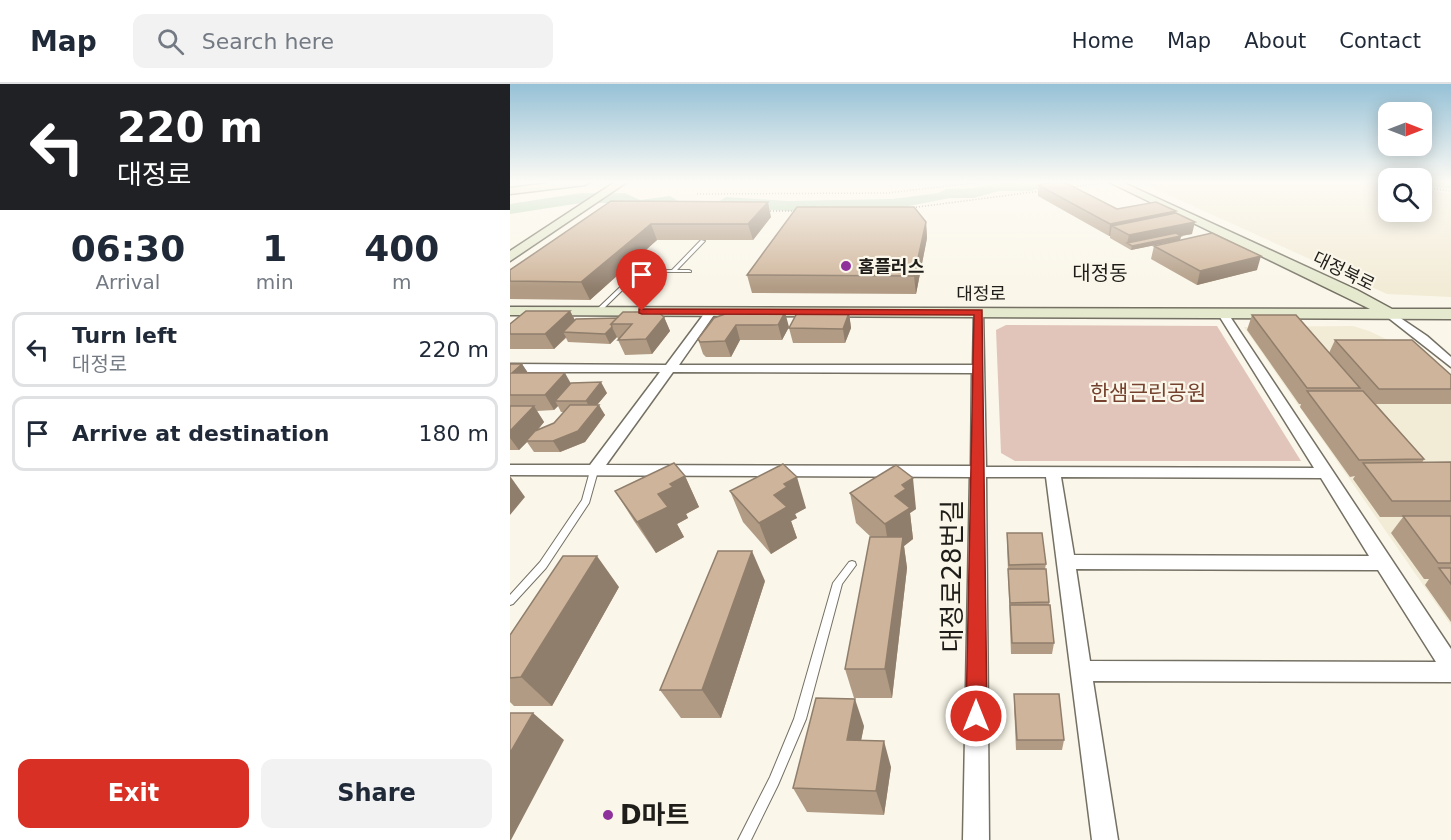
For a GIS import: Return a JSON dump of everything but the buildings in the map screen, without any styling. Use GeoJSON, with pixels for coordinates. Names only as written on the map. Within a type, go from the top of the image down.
{"type":"FeatureCollection","features":[{"type":"Feature","properties":{"kind":"street"},"geometry":{"type":"LineString","coordinates":[[510,257],[569,217]]}},
{"type":"Feature","properties":{"kind":"street","name":"대정북로"},"geometry":{"type":"LineString","coordinates":[[1188,217],[1352,293],[1390,314],[1423,338],[1451,363]]}},
{"type":"Feature","properties":{"kind":"street","name":"대정로"},"geometry":{"type":"LineString","coordinates":[[510,311],[535,316],[598,311],[1451,314]]}},
{"type":"Feature","properties":{"kind":"street"},"geometry":{"type":"LineString","coordinates":[[594,471],[711,312]]}},
{"type":"Feature","properties":{"kind":"street","name":"대정로28번길"},"geometry":{"type":"LineString","coordinates":[[976,840],[979,312]]}},
{"type":"Feature","properties":{"kind":"street"},"geometry":{"type":"LineString","coordinates":[[1223,314],[1451,667]]}},
{"type":"Feature","properties":{"kind":"street"},"geometry":{"type":"LineString","coordinates":[[510,368],[979,369]]}},
{"type":"Feature","properties":{"kind":"street"},"geometry":{"type":"LineString","coordinates":[[510,470],[1326,473]]}},
{"type":"Feature","properties":{"kind":"street"},"geometry":{"type":"LineString","coordinates":[[1053,472],[1105,840]]}},
{"type":"Feature","properties":{"kind":"street"},"geometry":{"type":"LineString","coordinates":[[1065,562],[1384,563]]}},
{"type":"Feature","properties":{"kind":"street"},"geometry":{"type":"LineString","coordinates":[[1081,671],[1451,672]]}},
{"type":"Feature","properties":{"kind":"lane"},"geometry":{"type":"LineString","coordinates":[[673,271],[703,241]]}},
{"type":"Feature","properties":{"kind":"lane"},"geometry":{"type":"LineString","coordinates":[[598,311],[640,271],[689,271]]}},
{"type":"Feature","properties":{"kind":"lane"},"geometry":{"type":"LineString","coordinates":[[510,601],[543,565],[586,501],[594,471]]}},
{"type":"Feature","properties":{"kind":"lane"},"geometry":{"type":"LineString","coordinates":[[744,840],[774,781],[800,719],[838,583],[852,565]]}},
{"type":"Feature","properties":{"kind":"shaded area"},"geometry":{"type":"Polygon","coordinates":[[[1218,217],[1378,217],[1378,222],[1432,222],[1432,217],[1451,217],[1451,297],[1387,294],[1218,217]]]}},
{"type":"Feature","properties":{"kind":"shaded area"},"geometry":{"type":"Polygon","coordinates":[[[1353,326],[1405,348],[1451,393],[1451,625],[1244,327],[1353,326]]]}},
{"type":"Feature","properties":{"kind":"green space","name":"한샘근린공원"},"geometry":{"type":"Polygon","coordinates":[[[1006,325],[1217,326],[1301,461],[1015,461],[1001,453],[996,330],[1006,325]]]}},
{"type":"Feature","properties":{"kind":"place","name":"홈플러스"},"geometry":{"type":"Point","coordinates":[846,266]}},
{"type":"Feature","properties":{"kind":"place","name":"D마트"},"geometry":{"type":"Point","coordinates":[608,815]}},
{"type":"Feature","properties":{"kind":"district","name":"대정동"},"geometry":{"type":"Point","coordinates":[1100,273]}},
{"type":"Feature","properties":{"kind":"route"},"geometry":{"type":"LineString","coordinates":[[642,311],[979,312],[976,716]]}}]}
